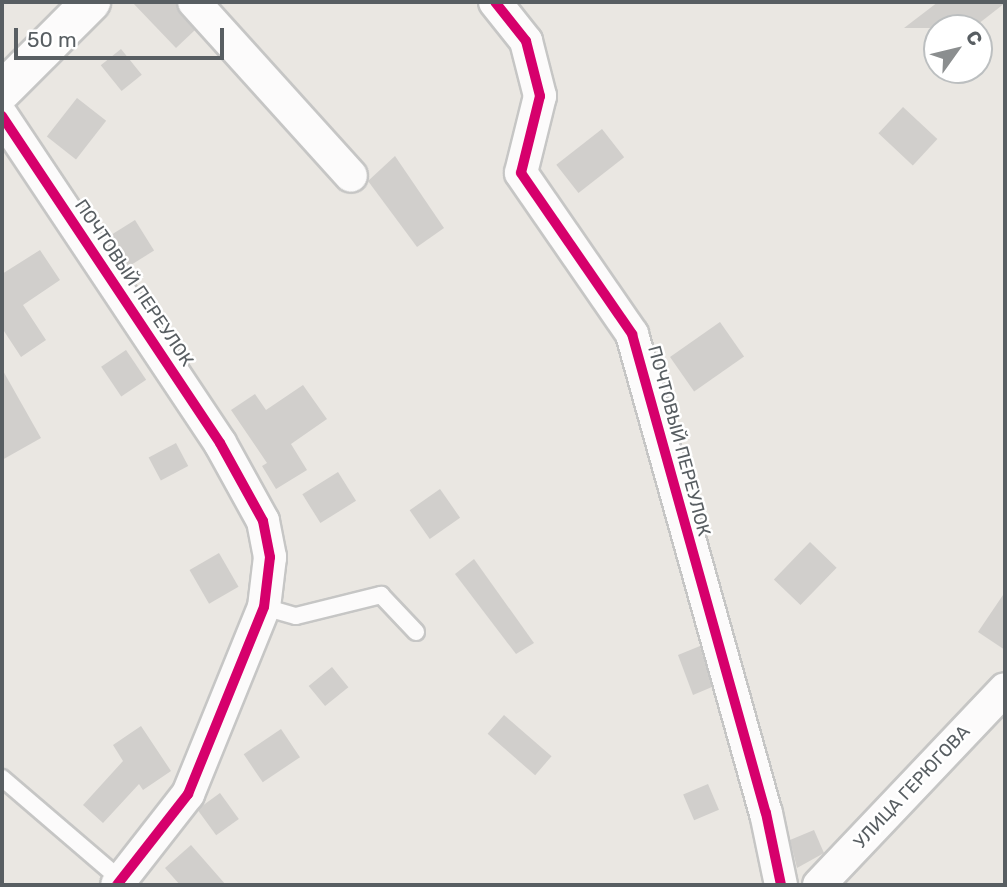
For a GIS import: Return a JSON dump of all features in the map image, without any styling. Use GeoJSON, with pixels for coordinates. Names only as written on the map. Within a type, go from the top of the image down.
{"type":"FeatureCollection","features":[{"type":"Feature","properties":{"kind":"street"},"geometry":{"type":"LineString","coordinates":[[2,91],[91,2]]}},
{"type":"Feature","properties":{"kind":"street"},"geometry":{"type":"LineString","coordinates":[[194,2],[351,176]]}},
{"type":"Feature","properties":{"kind":"street","name":"ПОЧТОВЫЙ ПЕРЕУЛОК"},"geometry":{"type":"LineString","coordinates":[[495,2],[526,40],[540,96],[521,173],[632,334],[766,813],[781,885]]}},
{"type":"Feature","properties":{"kind":"street","name":"ПОЧТОВЫЙ ПЕРЕУЛОК"},"geometry":{"type":"LineString","coordinates":[[2,116],[220,443],[263,521],[270,557],[264,607],[188,794],[119,883]]}},
{"type":"Feature","properties":{"kind":"street","name":"УЛИЦА ГЕРЮГОВА"},"geometry":{"type":"LineString","coordinates":[[819,885],[1005,689]]}},
{"type":"Feature","properties":{"kind":"lane"},"geometry":{"type":"LineString","coordinates":[[264,607],[296,616],[381,595],[415,632]]}},
{"type":"Feature","properties":{"kind":"lane"},"geometry":{"type":"LineString","coordinates":[[2,778],[119,883]]}},
{"type":"Feature","properties":{"kind":"building"},"geometry":{"type":"Polygon","coordinates":[[[132,2],[176,2],[195,30],[176,48],[132,2]]]}},
{"type":"Feature","properties":{"kind":"building"},"geometry":{"type":"Polygon","coordinates":[[[938,2],[1005,2],[991,14],[923,14],[923,28],[904,28],[938,2]]]}},
{"type":"Feature","properties":{"kind":"building"},"geometry":{"type":"Polygon","coordinates":[[[121,49],[142,75],[122,91],[101,65],[121,49]]]}},
{"type":"Feature","properties":{"kind":"building"},"geometry":{"type":"Polygon","coordinates":[[[77,98],[106,121],[76,159],[47,137],[77,98]]]}},
{"type":"Feature","properties":{"kind":"building"},"geometry":{"type":"Polygon","coordinates":[[[903,107],[937,139],[913,165],[878,133],[903,107]]]}},
{"type":"Feature","properties":{"kind":"building"},"geometry":{"type":"Polygon","coordinates":[[[602,129],[624,157],[578,193],[556,165],[602,129]]]}},
{"type":"Feature","properties":{"kind":"building"},"geometry":{"type":"Polygon","coordinates":[[[395,156],[444,228],[417,247],[368,181],[395,156]]]}},
{"type":"Feature","properties":{"kind":"building"},"geometry":{"type":"Polygon","coordinates":[[[135,220],[154,251],[126,268],[107,237],[135,220]]]}},
{"type":"Feature","properties":{"kind":"building"},"geometry":{"type":"Polygon","coordinates":[[[40,250],[60,280],[23,305],[46,340],[21,357],[2,328],[2,274],[40,250]]]}},
{"type":"Feature","properties":{"kind":"building"},"geometry":{"type":"Polygon","coordinates":[[[720,322],[744,356],[694,391],[670,357],[720,322]]]}},
{"type":"Feature","properties":{"kind":"building"},"geometry":{"type":"Polygon","coordinates":[[[126,350],[146,380],[121,397],[101,367],[126,350]]]}},
{"type":"Feature","properties":{"kind":"building"},"geometry":{"type":"Polygon","coordinates":[[[2,369],[41,438],[2,460],[2,369]]]}},
{"type":"Feature","properties":{"kind":"building"},"geometry":{"type":"Polygon","coordinates":[[[303,385],[327,419],[291,444],[307,470],[276,489],[262,466],[267,463],[231,410],[255,394],[266,410],[303,385]]]}},
{"type":"Feature","properties":{"kind":"building"},"geometry":{"type":"Polygon","coordinates":[[[176,443],[188,466],[161,481],[149,458],[176,443]]]}},
{"type":"Feature","properties":{"kind":"building"},"geometry":{"type":"Polygon","coordinates":[[[338,472],[356,501],[320,523],[302,494],[338,472]]]}},
{"type":"Feature","properties":{"kind":"building"},"geometry":{"type":"Polygon","coordinates":[[[440,489],[460,518],[430,539],[410,510],[440,489]]]}},
{"type":"Feature","properties":{"kind":"building"},"geometry":{"type":"Polygon","coordinates":[[[810,542],[837,568],[800,605],[774,579],[810,542]]]}},
{"type":"Feature","properties":{"kind":"building"},"geometry":{"type":"Polygon","coordinates":[[[219,553],[238,587],[209,604],[190,570],[219,553]]]}},
{"type":"Feature","properties":{"kind":"building"},"geometry":{"type":"Polygon","coordinates":[[[474,559],[534,643],[516,654],[455,574],[474,559]]]}},
{"type":"Feature","properties":{"kind":"building"},"geometry":{"type":"Polygon","coordinates":[[[1005,592],[1005,650],[978,632],[1005,592]]]}},
{"type":"Feature","properties":{"kind":"building"},"geometry":{"type":"Polygon","coordinates":[[[700,646],[712,687],[693,695],[678,655],[700,646]]]}},
{"type":"Feature","properties":{"kind":"building"},"geometry":{"type":"Polygon","coordinates":[[[332,667],[348,687],[325,706],[309,686],[332,667]]]}},
{"type":"Feature","properties":{"kind":"building"},"geometry":{"type":"Polygon","coordinates":[[[504,715],[552,756],[535,775],[488,734],[504,715]]]}},
{"type":"Feature","properties":{"kind":"building"},"geometry":{"type":"Polygon","coordinates":[[[141,726],[171,771],[143,790],[139,784],[103,823],[83,805],[123,761],[113,745],[141,726]]]}},
{"type":"Feature","properties":{"kind":"building"},"geometry":{"type":"Polygon","coordinates":[[[281,729],[300,757],[263,782],[244,754],[281,729]]]}},
{"type":"Feature","properties":{"kind":"building"},"geometry":{"type":"Polygon","coordinates":[[[708,784],[719,810],[694,820],[683,795],[708,784]]]}},
{"type":"Feature","properties":{"kind":"building"},"geometry":{"type":"Polygon","coordinates":[[[220,793],[239,819],[216,835],[197,809],[220,793]]]}},
{"type":"Feature","properties":{"kind":"building"},"geometry":{"type":"Polygon","coordinates":[[[814,830],[824,853],[797,868],[790,840],[814,830]]]}},
{"type":"Feature","properties":{"kind":"building"},"geometry":{"type":"Polygon","coordinates":[[[191,845],[226,885],[180,885],[165,868],[191,845]]]}},
{"type":"Feature","properties":{"kind":"cycle path"},"geometry":{"type":"LineString","coordinates":[[495,2],[526,41],[540,96],[521,173],[632,334],[766,813],[781,885]]}},
{"type":"Feature","properties":{"kind":"cycle path"},"geometry":{"type":"LineString","coordinates":[[2,116],[220,443],[263,521],[270,557],[264,607],[188,794],[117,885]]}}]}
